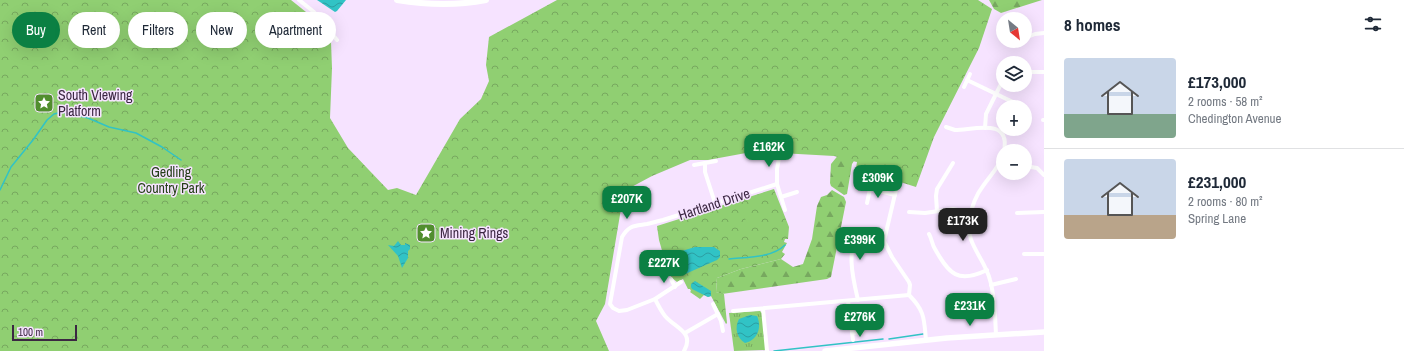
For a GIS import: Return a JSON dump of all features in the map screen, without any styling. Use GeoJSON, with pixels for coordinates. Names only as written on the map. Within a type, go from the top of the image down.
{"type":"FeatureCollection","features":[{"type":"Feature","properties":{"kind":"main road"},"geometry":{"type":"LineString","coordinates":[[397,0],[438,4],[462,4],[486,0]]}},
{"type":"Feature","properties":{"kind":"street"},"geometry":{"type":"LineString","coordinates":[[299,0],[314,12],[337,40]]}},
{"type":"Feature","properties":{"kind":"street"},"geometry":{"type":"LineString","coordinates":[[1032,36],[1044,33]]}},
{"type":"Feature","properties":{"kind":"street"},"geometry":{"type":"LineString","coordinates":[[1039,78],[1042,72]]}},
{"type":"Feature","properties":{"kind":"street"},"geometry":{"type":"LineString","coordinates":[[964,87],[970,74]]}},
{"type":"Feature","properties":{"kind":"street"},"geometry":{"type":"LineString","coordinates":[[967,80],[1008,100]]}},
{"type":"Feature","properties":{"kind":"street"},"geometry":{"type":"LineString","coordinates":[[985,128],[986,114],[997,92]]}},
{"type":"Feature","properties":{"kind":"street"},"geometry":{"type":"LineString","coordinates":[[946,127],[954,132],[995,128],[1001,133],[1005,144]]}},
{"type":"Feature","properties":{"kind":"street"},"geometry":{"type":"LineString","coordinates":[[769,153],[791,154]]}},
{"type":"Feature","properties":{"kind":"street"},"geometry":{"type":"LineString","coordinates":[[780,153],[777,169],[777,184],[785,210]]}},
{"type":"Feature","properties":{"kind":"street"},"geometry":{"type":"LineString","coordinates":[[694,165],[716,161]]}},
{"type":"Feature","properties":{"kind":"street"},"geometry":{"type":"LineString","coordinates":[[705,163],[705,172],[715,203]]}},
{"type":"Feature","properties":{"kind":"street"},"geometry":{"type":"LineString","coordinates":[[937,212],[936,193],[939,184],[953,163]]}},
{"type":"Feature","properties":{"kind":"street"},"geometry":{"type":"LineString","coordinates":[[944,164],[950,168]]}},
{"type":"Feature","properties":{"kind":"street"},"geometry":{"type":"LineString","coordinates":[[1040,170],[1043,165]]}},
{"type":"Feature","properties":{"kind":"street"},"geometry":{"type":"LineString","coordinates":[[1032,167],[1040,170],[1044,175]]}},
{"type":"Feature","properties":{"kind":"street"},"geometry":{"type":"LineString","coordinates":[[996,170],[980,191],[969,219],[968,234],[987,270],[992,284],[996,334]]}},
{"type":"Feature","properties":{"kind":"street","name":"Hartland Drive"},"geometry":{"type":"LineString","coordinates":[[655,300],[627,310],[619,311],[613,308],[610,304],[622,238],[626,230],[634,225],[653,222],[777,184]]}},
{"type":"Feature","properties":{"kind":"street"},"geometry":{"type":"LineString","coordinates":[[864,188],[895,195]]}},
{"type":"Feature","properties":{"kind":"street"},"geometry":{"type":"LineString","coordinates":[[867,203],[870,189]]}},
{"type":"Feature","properties":{"kind":"street"},"geometry":{"type":"LineString","coordinates":[[896,190],[884,241],[892,257],[909,282],[909,295]]}},
{"type":"Feature","properties":{"kind":"street"},"geometry":{"type":"LineString","coordinates":[[781,197],[798,192]]}},
{"type":"Feature","properties":{"kind":"street"},"geometry":{"type":"LineString","coordinates":[[920,207],[920,214]]}},
{"type":"Feature","properties":{"kind":"street"},"geometry":{"type":"LineString","coordinates":[[1022,207],[1022,212]]}},
{"type":"Feature","properties":{"kind":"street"},"geometry":{"type":"LineString","coordinates":[[909,212],[920,214],[953,209],[971,214]]}},
{"type":"Feature","properties":{"kind":"street"},"geometry":{"type":"LineString","coordinates":[[1017,213],[1044,212]]}},
{"type":"Feature","properties":{"kind":"street"},"geometry":{"type":"LineString","coordinates":[[932,236],[935,249],[945,267],[954,275],[972,275],[987,270]]}},
{"type":"Feature","properties":{"kind":"street"},"geometry":{"type":"LineString","coordinates":[[858,300],[853,275],[852,248],[858,240],[863,238],[884,241]]}},
{"type":"Feature","properties":{"kind":"street"},"geometry":{"type":"LineString","coordinates":[[1024,254],[1029,251],[1044,254]]}},
{"type":"Feature","properties":{"kind":"street"},"geometry":{"type":"LineString","coordinates":[[671,279],[675,286]]}},
{"type":"Feature","properties":{"kind":"street"},"geometry":{"type":"LineString","coordinates":[[992,284],[1016,279]]}},
{"type":"Feature","properties":{"kind":"street"},"geometry":{"type":"LineString","coordinates":[[1009,281],[1010,286]]}},
{"type":"Feature","properties":{"kind":"street"},"geometry":{"type":"LineString","coordinates":[[681,282],[655,300],[665,316],[685,333],[687,344],[684,351]]}},
{"type":"Feature","properties":{"kind":"street"},"geometry":{"type":"LineString","coordinates":[[733,311],[909,295]]}},
{"type":"Feature","properties":{"kind":"street"},"geometry":{"type":"LineString","coordinates":[[909,295],[924,316],[926,340]]}},
{"type":"Feature","properties":{"kind":"street"},"geometry":{"type":"LineString","coordinates":[[848,301],[853,340]]}},
{"type":"Feature","properties":{"kind":"street"},"geometry":{"type":"LineString","coordinates":[[713,304],[721,321],[723,331]]}},
{"type":"Feature","properties":{"kind":"street"},"geometry":{"type":"LineString","coordinates":[[763,309],[767,351]]}},
{"type":"Feature","properties":{"kind":"street"},"geometry":{"type":"LineString","coordinates":[[685,333],[718,314]]}},
{"type":"Feature","properties":{"kind":"street"},"geometry":{"type":"LineString","coordinates":[[852,333],[862,332]]}},
{"type":"Feature","properties":{"kind":"street"},"geometry":{"type":"LineString","coordinates":[[825,351],[926,340],[996,334],[1044,332]]}},
{"type":"Feature","properties":{"kind":"green space","name":"Gedling Country Park"},"geometry":{"type":"Polygon","coordinates":[[[0,0],[291,0],[306,12],[255,12],[255,48],[331,48],[330,118],[348,148],[388,190],[397,188],[416,195],[460,119],[481,99],[489,81],[486,65],[489,37],[557,0],[978,0],[992,9],[979,48],[934,137],[916,187],[856,168],[857,162],[834,156],[760,152],[708,160],[690,160],[652,176],[624,191],[605,304],[596,321],[609,351],[0,351],[0,0]]]}},
{"type":"Feature","properties":{"kind":"green space"},"geometry":{"type":"Polygon","coordinates":[[[989,0],[1042,0],[1004,12],[999,12],[994,9],[989,0]]]}},
{"type":"Feature","properties":{"kind":"green space"},"geometry":{"type":"Polygon","coordinates":[[[840,153],[857,162],[854,161],[852,164],[847,194],[844,195],[831,186],[830,183],[831,164],[840,153]]]}},
{"type":"Feature","properties":{"kind":"green space"},"geometry":{"type":"Polygon","coordinates":[[[774,189],[789,227],[788,239],[785,239],[784,242],[787,243],[782,252],[785,254],[781,259],[741,269],[717,278],[716,292],[724,294],[726,324],[711,296],[708,297],[704,295],[700,299],[690,292],[690,289],[688,289],[683,279],[677,282],[672,278],[664,264],[665,261],[657,226],[774,189]]]}},
{"type":"Feature","properties":{"kind":"green space"},"geometry":{"type":"Polygon","coordinates":[[[832,190],[844,197],[846,202],[831,277],[827,279],[722,294],[716,292],[717,278],[741,269],[781,259],[793,267],[803,264],[812,239],[817,206],[821,197],[827,195],[832,190]]]}},
{"type":"Feature","properties":{"kind":"green space"},"geometry":{"type":"Polygon","coordinates":[[[749,210],[753,222],[747,224],[743,212],[749,210]]]}},
{"type":"Feature","properties":{"kind":"green space"},"geometry":{"type":"Polygon","coordinates":[[[760,311],[762,313],[766,350],[734,351],[729,313],[760,311]]]}},
{"type":"Feature","properties":{"kind":"water"},"geometry":{"type":"Polygon","coordinates":[[[317,0],[346,0],[335,12],[317,0]]]}},
{"type":"Feature","properties":{"kind":"water"},"geometry":{"type":"Polygon","coordinates":[[[398,241],[401,245],[405,245],[405,243],[410,245],[408,258],[402,268],[398,256],[388,245],[394,246],[398,241]]]}},
{"type":"Feature","properties":{"kind":"water"},"geometry":{"type":"Polygon","coordinates":[[[695,247],[714,247],[720,251],[720,257],[717,260],[683,275],[675,273],[667,263],[667,257],[695,247]]]}},
{"type":"Feature","properties":{"kind":"water"},"geometry":{"type":"Polygon","coordinates":[[[695,281],[711,291],[711,296],[708,297],[692,289],[691,284],[695,281]]]}},
{"type":"Feature","properties":{"kind":"water"},"geometry":{"type":"Polygon","coordinates":[[[750,315],[757,316],[759,329],[753,339],[745,343],[738,336],[737,322],[739,319],[750,315]]]}},
{"type":"Feature","properties":{"kind":"waterway"},"geometry":{"type":"LineString","coordinates":[[0,190],[11,167],[47,120],[54,114],[62,112],[88,118],[109,127],[136,133],[162,147],[181,160]]}},
{"type":"Feature","properties":{"kind":"waterway"},"geometry":{"type":"LineString","coordinates":[[729,259],[766,255],[780,249],[785,245]]}},
{"type":"Feature","properties":{"kind":"waterway"},"geometry":{"type":"LineString","coordinates":[[889,339],[923,334]]}},
{"type":"Feature","properties":{"kind":"waterway"},"geometry":{"type":"LineString","coordinates":[[774,351],[883,339]]}},
{"type":"Feature","properties":{"kind":"place","name":"South Viewing Platform"},"geometry":{"type":"Point","coordinates":[44,103]}},
{"type":"Feature","properties":{"kind":"place","name":"Mining Rings"},"geometry":{"type":"Point","coordinates":[426,233]}}]}
